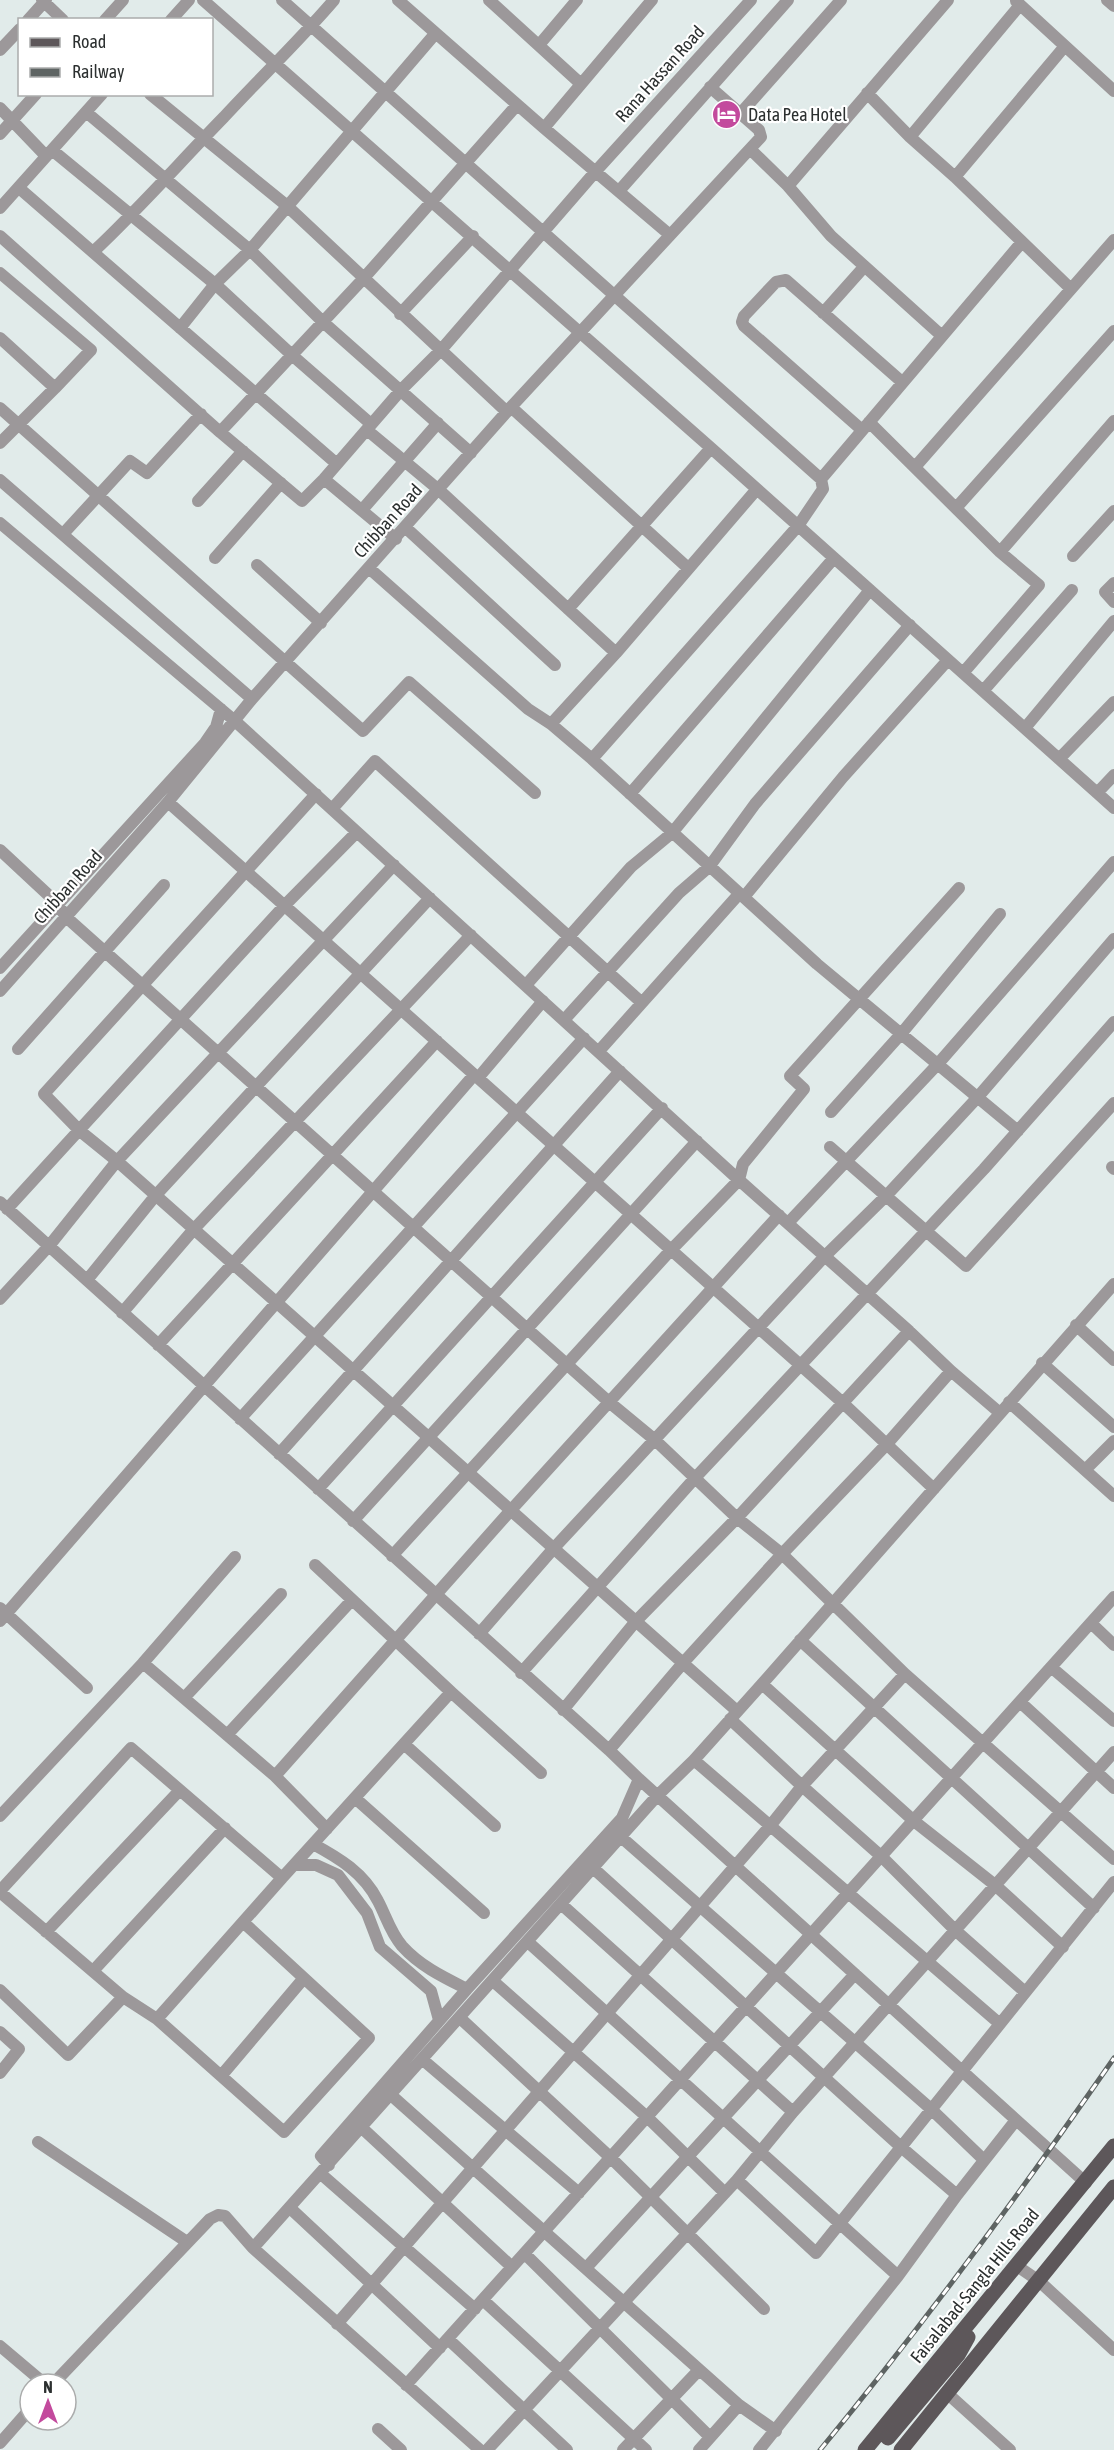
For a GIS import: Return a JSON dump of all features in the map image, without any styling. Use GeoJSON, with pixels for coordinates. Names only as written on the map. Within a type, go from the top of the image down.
{"type":"FeatureCollection","features":[{"type":"Feature","properties":{"kind":"main road","name":"Faisalabad-Sangla Hills Road"},"geometry":{"type":"LineString","coordinates":[[865,2450],[1114,2146]]}},
{"type":"Feature","properties":{"kind":"main road"},"geometry":{"type":"LineString","coordinates":[[901,2450],[1113,2190]]}},
{"type":"Feature","properties":{"kind":"main road"},"geometry":{"type":"LineString","coordinates":[[1018,2264],[1040,2280]]}},
{"type":"Feature","properties":{"kind":"main road"},"geometry":{"type":"LineString","coordinates":[[878,2450],[958,2355],[989,2301]]}},
{"type":"Feature","properties":{"kind":"street"},"geometry":{"type":"LineString","coordinates":[[107,18],[123,0]]}},
{"type":"Feature","properties":{"kind":"street"},"geometry":{"type":"LineString","coordinates":[[173,18],[189,0]]}},
{"type":"Feature","properties":{"kind":"street"},"geometry":{"type":"LineString","coordinates":[[203,0],[473,236],[1114,808]]}},
{"type":"Feature","properties":{"kind":"street"},"geometry":{"type":"LineString","coordinates":[[282,0],[386,90],[544,234],[821,479],[823,489],[798,526],[592,759]]}},
{"type":"Feature","properties":{"kind":"street"},"geometry":{"type":"LineString","coordinates":[[93,252],[166,181],[202,139],[311,27],[334,0]]}},
{"type":"Feature","properties":{"kind":"street"},"geometry":{"type":"LineString","coordinates":[[398,0],[670,235]]}},
{"type":"Feature","properties":{"kind":"street"},"geometry":{"type":"LineString","coordinates":[[489,0],[581,84]]}},
{"type":"Feature","properties":{"kind":"street"},"geometry":{"type":"LineString","coordinates":[[539,45],[577,0]]}},
{"type":"Feature","properties":{"kind":"street"},"geometry":{"type":"LineString","coordinates":[[544,128],[652,0]]}},
{"type":"Feature","properties":{"kind":"street","name":"Rana Hassan Road"},"geometry":{"type":"LineString","coordinates":[[281,483],[302,501],[324,479],[400,390],[441,350],[544,234],[596,171],[751,0]]}},
{"type":"Feature","properties":{"kind":"street"},"geometry":{"type":"LineString","coordinates":[[619,191],[788,0]]}},
{"type":"Feature","properties":{"kind":"street"},"geometry":{"type":"LineString","coordinates":[[740,114],[841,0]]}},
{"type":"Feature","properties":{"kind":"street"},"geometry":{"type":"LineString","coordinates":[[788,186],[948,0]]}},
{"type":"Feature","properties":{"kind":"street"},"geometry":{"type":"LineString","coordinates":[[1107,0],[1114,6]]}},
{"type":"Feature","properties":{"kind":"street"},"geometry":{"type":"LineString","coordinates":[[30,18],[44,1],[61,18]]}},
{"type":"Feature","properties":{"kind":"street"},"geometry":{"type":"LineString","coordinates":[[910,137],[1017,2],[1114,91]]}},
{"type":"Feature","properties":{"kind":"street"},"geometry":{"type":"LineString","coordinates":[[0,50],[18,31]]}},
{"type":"Feature","properties":{"kind":"street"},"geometry":{"type":"LineString","coordinates":[[180,328],[215,284],[250,250],[286,205],[435,34]]}},
{"type":"Feature","properties":{"kind":"street"},"geometry":{"type":"LineString","coordinates":[[955,177],[1065,46]]}},
{"type":"Feature","properties":{"kind":"street"},"geometry":{"type":"LineString","coordinates":[[710,87],[762,135],[750,149],[788,186],[831,236],[942,336]]}},
{"type":"Feature","properties":{"kind":"street"},"geometry":{"type":"LineString","coordinates":[[867,93],[910,137],[955,177],[1071,289]]}},
{"type":"Feature","properties":{"kind":"street"},"geometry":{"type":"LineString","coordinates":[[0,134],[34,96]]}},
{"type":"Feature","properties":{"kind":"street"},"geometry":{"type":"LineString","coordinates":[[0,208],[100,96]]}},
{"type":"Feature","properties":{"kind":"street"},"geometry":{"type":"LineString","coordinates":[[152,96],[202,139],[286,205],[400,314],[688,568]]}},
{"type":"Feature","properties":{"kind":"street"},"geometry":{"type":"LineString","coordinates":[[220,432],[258,394],[363,279],[517,105]]}},
{"type":"Feature","properties":{"kind":"street"},"geometry":{"type":"LineString","coordinates":[[0,108],[49,153],[132,216],[215,284],[616,653]]}},
{"type":"Feature","properties":{"kind":"street"},"geometry":{"type":"LineString","coordinates":[[87,112],[250,250],[323,322],[471,453]]}},
{"type":"Feature","properties":{"kind":"street","name":"Chibban Road"},"geometry":{"type":"LineString","coordinates":[[0,991],[168,802],[252,699],[509,410],[750,149]]}},
{"type":"Feature","properties":{"kind":"street"},"geometry":{"type":"LineString","coordinates":[[19,188],[337,464]]}},
{"type":"Feature","properties":{"kind":"street"},"geometry":{"type":"LineString","coordinates":[[0,236],[220,432],[281,483],[215,558]]}},
{"type":"Feature","properties":{"kind":"street"},"geometry":{"type":"LineString","coordinates":[[400,314],[473,236]]}},
{"type":"Feature","properties":{"kind":"street"},"geometry":{"type":"LineString","coordinates":[[915,467],[1114,240]]}},
{"type":"Feature","properties":{"kind":"street"},"geometry":{"type":"LineString","coordinates":[[821,479],[1022,242]]}},
{"type":"Feature","properties":{"kind":"street"},"geometry":{"type":"LineString","coordinates":[[823,312],[864,267]]}},
{"type":"Feature","properties":{"kind":"street"},"geometry":{"type":"LineString","coordinates":[[0,273],[91,350],[17,423],[0,443]]}},
{"type":"Feature","properties":{"kind":"street"},"geometry":{"type":"LineString","coordinates":[[902,382],[786,280],[780,280],[744,316],[742,322],[915,467],[1000,552],[1039,585],[963,673]]}},
{"type":"Feature","properties":{"kind":"street"},"geometry":{"type":"LineString","coordinates":[[956,508],[1114,331]]}},
{"type":"Feature","properties":{"kind":"street"},"geometry":{"type":"LineString","coordinates":[[0,339],[54,388]]}},
{"type":"Feature","properties":{"kind":"street"},"geometry":{"type":"LineString","coordinates":[[0,408],[363,731],[409,682],[535,793]]}},
{"type":"Feature","properties":{"kind":"street"},"geometry":{"type":"LineString","coordinates":[[63,534],[130,461],[147,473],[201,414]]}},
{"type":"Feature","properties":{"kind":"street"},"geometry":{"type":"LineString","coordinates":[[1000,552],[1114,421]]}},
{"type":"Feature","properties":{"kind":"street"},"geometry":{"type":"LineString","coordinates":[[362,510],[438,423]]}},
{"type":"Feature","properties":{"kind":"street"},"geometry":{"type":"LineString","coordinates":[[568,609],[711,448]]}},
{"type":"Feature","properties":{"kind":"street"},"geometry":{"type":"LineString","coordinates":[[198,501],[243,451]]}},
{"type":"Feature","properties":{"kind":"street"},"geometry":{"type":"LineString","coordinates":[[324,479],[396,539]]}},
{"type":"Feature","properties":{"kind":"street"},"geometry":{"type":"LineString","coordinates":[[0,480],[252,699]]}},
{"type":"Feature","properties":{"kind":"street"},"geometry":{"type":"LineString","coordinates":[[550,724],[616,653],[757,489]]}},
{"type":"Feature","properties":{"kind":"street"},"geometry":{"type":"LineString","coordinates":[[1073,556],[1114,511]]}},
{"type":"Feature","properties":{"kind":"street"},"geometry":{"type":"LineString","coordinates":[[0,523],[235,721],[739,1180],[1000,1413]]}},
{"type":"Feature","properties":{"kind":"street"},"geometry":{"type":"LineString","coordinates":[[406,528],[555,665]]}},
{"type":"Feature","properties":{"kind":"street"},"geometry":{"type":"LineString","coordinates":[[630,794],[834,558]]}},
{"type":"Feature","properties":{"kind":"street"},"geometry":{"type":"LineString","coordinates":[[257,565],[321,623]]}},
{"type":"Feature","properties":{"kind":"street"},"geometry":{"type":"LineString","coordinates":[[370,569],[528,709],[592,759],[817,964],[1018,1131]]}},
{"type":"Feature","properties":{"kind":"street"},"geometry":{"type":"LineString","coordinates":[[1114,583],[1106,592],[1114,602]]}},
{"type":"Feature","properties":{"kind":"street"},"geometry":{"type":"LineString","coordinates":[[526,986],[631,867],[672,833],[870,590]]}},
{"type":"Feature","properties":{"kind":"street"},"geometry":{"type":"LineString","coordinates":[[983,691],[1072,590]]}},
{"type":"Feature","properties":{"kind":"street"},"geometry":{"type":"LineString","coordinates":[[1025,728],[1114,621]]}},
{"type":"Feature","properties":{"kind":"street"},"geometry":{"type":"LineString","coordinates":[[564,1020],[679,893],[710,867],[755,804],[910,625]]}},
{"type":"Feature","properties":{"kind":"street"},"geometry":{"type":"LineString","coordinates":[[599,1051],[641,1002],[741,896],[948,660]]}},
{"type":"Feature","properties":{"kind":"street"},"geometry":{"type":"LineString","coordinates":[[1059,759],[1114,702]]}},
{"type":"Feature","properties":{"kind":"street","name":"Chibban Road"},"geometry":{"type":"LineString","coordinates":[[0,968],[205,743],[216,728],[221,709]]}},
{"type":"Feature","properties":{"kind":"street"},"geometry":{"type":"LineString","coordinates":[[332,809],[375,761],[641,1002]]}},
{"type":"Feature","properties":{"kind":"street"},"geometry":{"type":"LineString","coordinates":[[1097,793],[1114,775]]}},
{"type":"Feature","properties":{"kind":"street"},"geometry":{"type":"LineString","coordinates":[[316,795],[44,1094],[80,1131],[156,1195],[683,1663],[802,1786],[882,1857],[955,1930],[1025,1992]]}},
{"type":"Feature","properties":{"kind":"street"},"geometry":{"type":"LineString","coordinates":[[168,802],[758,1330],[843,1403],[934,1489]]}},
{"type":"Feature","properties":{"kind":"street"},"geometry":{"type":"LineString","coordinates":[[357,832],[285,905],[80,1131],[4,1206],[1086,2182]]}},
{"type":"Feature","properties":{"kind":"street"},"geometry":{"type":"LineString","coordinates":[[0,851],[57,903],[66,917],[566,1364],[655,1440],[737,1518],[782,1554],[905,1674],[1114,1859]]}},
{"type":"Feature","properties":{"kind":"street"},"geometry":{"type":"LineString","coordinates":[[274,1776],[435,1594],[712,1289],[783,1219],[846,1162],[937,1065],[1114,862]]}},
{"type":"Feature","properties":{"kind":"street"},"geometry":{"type":"LineString","coordinates":[[0,1299],[49,1246],[117,1161],[394,865]]}},
{"type":"Feature","properties":{"kind":"street"},"geometry":{"type":"LineString","coordinates":[[18,1049],[164,885]]}},
{"type":"Feature","properties":{"kind":"street"},"geometry":{"type":"LineString","coordinates":[[392,1556],[670,1251],[739,1180],[743,1164],[804,1089],[790,1077],[959,888]]}},
{"type":"Feature","properties":{"kind":"street"},"geometry":{"type":"LineString","coordinates":[[87,1280],[156,1195],[430,898]]}},
{"type":"Feature","properties":{"kind":"street"},"geometry":{"type":"LineString","coordinates":[[831,1112],[901,1034],[1000,914]]}},
{"type":"Feature","properties":{"kind":"street"},"geometry":{"type":"LineString","coordinates":[[122,1312],[194,1229],[471,935]]}},
{"type":"Feature","properties":{"kind":"street"},"geometry":{"type":"LineString","coordinates":[[479,1634],[554,1548],[825,1256],[887,1195],[977,1098],[1114,939]]}},
{"type":"Feature","properties":{"kind":"street"},"geometry":{"type":"LineString","coordinates":[[87,1688],[2,1614],[543,1001]]}},
{"type":"Feature","properties":{"kind":"street"},"geometry":{"type":"LineString","coordinates":[[521,1673],[695,1478],[927,1231],[1114,1022]]}},
{"type":"Feature","properties":{"kind":"street"},"geometry":{"type":"LineString","coordinates":[[240,1419],[584,1038]]}},
{"type":"Feature","properties":{"kind":"street"},"geometry":{"type":"LineString","coordinates":[[158,1345],[437,1041]]}},
{"type":"Feature","properties":{"kind":"street"},"geometry":{"type":"LineString","coordinates":[[279,1454],[620,1071]]}},
{"type":"Feature","properties":{"kind":"street"},"geometry":{"type":"LineString","coordinates":[[830,1147],[966,1266],[1114,1103]]}},
{"type":"Feature","properties":{"kind":"street"},"geometry":{"type":"LineString","coordinates":[[318,1489],[662,1108]]}},
{"type":"Feature","properties":{"kind":"street"},"geometry":{"type":"LineString","coordinates":[[353,1521],[697,1141]]}},
{"type":"Feature","properties":{"kind":"street"},"geometry":{"type":"LineString","coordinates":[[646,2450],[560,2371],[404,2246],[325,2169],[321,2156],[439,2020],[622,1818],[655,1794],[694,1760],[934,1489],[1042,1363],[1113,1288]]}},
{"type":"Feature","properties":{"kind":"street"},"geometry":{"type":"LineString","coordinates":[[1076,1325],[1114,1360]]}},
{"type":"Feature","properties":{"kind":"street"},"geometry":{"type":"LineString","coordinates":[[563,1710],[636,1621],[737,1518],[909,1331]]}},
{"type":"Feature","properties":{"kind":"street"},"geometry":{"type":"LineString","coordinates":[[1042,1363],[1114,1427]]}},
{"type":"Feature","properties":{"kind":"street"},"geometry":{"type":"LineString","coordinates":[[609,1750],[683,1663],[782,1554],[886,1445],[951,1371]]}},
{"type":"Feature","properties":{"kind":"street"},"geometry":{"type":"LineString","coordinates":[[1010,1402],[1114,1496]]}},
{"type":"Feature","properties":{"kind":"street"},"geometry":{"type":"LineString","coordinates":[[1086,1469],[1114,1441]]}},
{"type":"Feature","properties":{"kind":"street"},"geometry":{"type":"LineString","coordinates":[[0,1816],[143,1663],[236,1557]]}},
{"type":"Feature","properties":{"kind":"street"},"geometry":{"type":"LineString","coordinates":[[315,1565],[541,1773]]}},
{"type":"Feature","properties":{"kind":"street"},"geometry":{"type":"LineString","coordinates":[[184,1698],[281,1594]]}},
{"type":"Feature","properties":{"kind":"street"},"geometry":{"type":"LineString","coordinates":[[406,2385],[1114,1597]]}},
{"type":"Feature","properties":{"kind":"street"},"geometry":{"type":"LineString","coordinates":[[227,1735],[352,1600]]}},
{"type":"Feature","properties":{"kind":"street"},"geometry":{"type":"LineString","coordinates":[[1091,1623],[1114,1645]]}},
{"type":"Feature","properties":{"kind":"street"},"geometry":{"type":"LineString","coordinates":[[800,1641],[1094,1908]]}},
{"type":"Feature","properties":{"kind":"street"},"geometry":{"type":"LineString","coordinates":[[143,1663],[274,1776],[327,1829]]}},
{"type":"Feature","properties":{"kind":"street"},"geometry":{"type":"LineString","coordinates":[[1051,1667],[1114,1721]]}},
{"type":"Feature","properties":{"kind":"street"},"geometry":{"type":"LineString","coordinates":[[337,2324],[670,1938],[770,1826],[802,1786],[905,1674]]}},
{"type":"Feature","properties":{"kind":"street"},"geometry":{"type":"LineString","coordinates":[[762,1684],[914,1821],[995,1885],[1063,1947]]}},
{"type":"Feature","properties":{"kind":"street"},"geometry":{"type":"LineString","coordinates":[[157,2019],[451,1692]]}},
{"type":"Feature","properties":{"kind":"street"},"geometry":{"type":"LineString","coordinates":[[1020,1702],[1114,1788]]}},
{"type":"Feature","properties":{"kind":"street"},"geometry":{"type":"LineString","coordinates":[[404,1744],[495,1826]]}},
{"type":"Feature","properties":{"kind":"street"},"geometry":{"type":"LineString","coordinates":[[243,1922],[369,2038],[284,2133],[157,2019],[123,1997],[0,1892],[131,1748],[282,1878]]}},
{"type":"Feature","properties":{"kind":"street"},"geometry":{"type":"LineString","coordinates":[[487,2450],[737,2181],[793,2112],[1114,1752]]}},
{"type":"Feature","properties":{"kind":"street"},"geometry":{"type":"LineString","coordinates":[[694,1760],[1000,2024]]}},
{"type":"Feature","properties":{"kind":"street"},"geometry":{"type":"LineString","coordinates":[[622,1818],[639,1779]]}},
{"type":"Feature","properties":{"kind":"street"},"geometry":{"type":"LineString","coordinates":[[46,1932],[180,1790]]}},
{"type":"Feature","properties":{"kind":"street"},"geometry":{"type":"LineString","coordinates":[[253,2248],[621,1837],[655,1794]]}},
{"type":"Feature","properties":{"kind":"street"},"geometry":{"type":"LineString","coordinates":[[355,1798],[484,1913]]}},
{"type":"Feature","properties":{"kind":"street"},"geometry":{"type":"LineString","coordinates":[[93,1971],[225,1828]]}},
{"type":"Feature","properties":{"kind":"street"},"geometry":{"type":"LineString","coordinates":[[621,1837],[931,2109],[984,2160]]}},
{"type":"Feature","properties":{"kind":"street"},"geometry":{"type":"LineString","coordinates":[[313,1844],[341,1859],[364,1880],[378,1900],[387,1923],[400,1944],[419,1963],[467,1989]]}},
{"type":"Feature","properties":{"kind":"street"},"geometry":{"type":"LineString","coordinates":[[294,1865],[316,1865],[338,1875],[367,1913],[380,1947],[431,1991],[439,2020]]}},
{"type":"Feature","properties":{"kind":"street"},"geometry":{"type":"LineString","coordinates":[[593,1868],[957,2195]]}},
{"type":"Feature","properties":{"kind":"street"},"geometry":{"type":"LineString","coordinates":[[737,2181],[816,2253],[1114,1882]]}},
{"type":"Feature","properties":{"kind":"street"},"geometry":{"type":"LineString","coordinates":[[561,1904],[793,2112]]}},
{"type":"Feature","properties":{"kind":"street"},"geometry":{"type":"LineString","coordinates":[[528,1942],[898,2276]]}},
{"type":"Feature","properties":{"kind":"street"},"geometry":{"type":"LineString","coordinates":[[586,2268],[855,1974]]}},
{"type":"Feature","properties":{"kind":"street"},"geometry":{"type":"LineString","coordinates":[[221,2076],[304,1978]]}},
{"type":"Feature","properties":{"kind":"street"},"geometry":{"type":"LineString","coordinates":[[493,1981],[647,2117],[726,2193]]}},
{"type":"Feature","properties":{"kind":"street"},"geometry":{"type":"LineString","coordinates":[[0,1990],[68,2055],[123,1997]]}},
{"type":"Feature","properties":{"kind":"street"},"geometry":{"type":"LineString","coordinates":[[460,2018],[611,2157],[764,2309]]}},
{"type":"Feature","properties":{"kind":"street"},"geometry":{"type":"LineString","coordinates":[[0,2032],[19,2049],[0,2073]]}},
{"type":"Feature","properties":{"kind":"street"},"geometry":{"type":"LineString","coordinates":[[423,2060],[579,2193]]}},
{"type":"Feature","properties":{"kind":"street"},"geometry":{"type":"LineString","coordinates":[[391,2095],[699,2370],[740,2405],[776,2431]]}},
{"type":"Feature","properties":{"kind":"street"},"geometry":{"type":"LineString","coordinates":[[759,2450],[898,2276],[957,2195],[1016,2120]]}},
{"type":"Feature","properties":{"kind":"street"},"geometry":{"type":"LineString","coordinates":[[362,2128],[512,2267]]}},
{"type":"Feature","properties":{"kind":"street"},"geometry":{"type":"LineString","coordinates":[[38,2142],[188,2242]]}},
{"type":"Feature","properties":{"kind":"street"},"geometry":{"type":"LineString","coordinates":[[290,2208],[371,2284],[524,2410],[567,2450]]}},
{"type":"Feature","properties":{"kind":"street"},"geometry":{"type":"LineString","coordinates":[[64,2372],[210,2219],[218,2215],[225,2216],[253,2248],[480,2450]]}},
{"type":"Feature","properties":{"kind":"street"},"geometry":{"type":"LineString","coordinates":[[525,2254],[710,2438]]}},
{"type":"Feature","properties":{"kind":"street"},"geometry":{"type":"LineString","coordinates":[[1040,2280],[1114,2350]]}},
{"type":"Feature","properties":{"kind":"street"},"geometry":{"type":"LineString","coordinates":[[0,2346],[31,2372]]}},
{"type":"Feature","properties":{"kind":"street"},"geometry":{"type":"LineString","coordinates":[[623,2450],[699,2370]]}},
{"type":"Feature","properties":{"kind":"street"},"geometry":{"type":"LineString","coordinates":[[948,2394],[1011,2450]]}},
{"type":"Feature","properties":{"kind":"street"},"geometry":{"type":"LineString","coordinates":[[699,2450],[740,2405]]}},
{"type":"Feature","properties":{"kind":"street"},"geometry":{"type":"LineString","coordinates":[[0,2443],[18,2423]]}},
{"type":"Feature","properties":{"kind":"street"},"geometry":{"type":"LineString","coordinates":[[378,2429],[401,2450]]}},
{"type":"Feature","properties":{"kind":"railway"},"geometry":{"type":"LineString","coordinates":[[820,2450],[971,2257],[1114,2058]]}},
{"type":"Feature","properties":{"kind":"place","name":"Data Pea Hotel"},"geometry":{"type":"Point","coordinates":[727,115]}}]}
